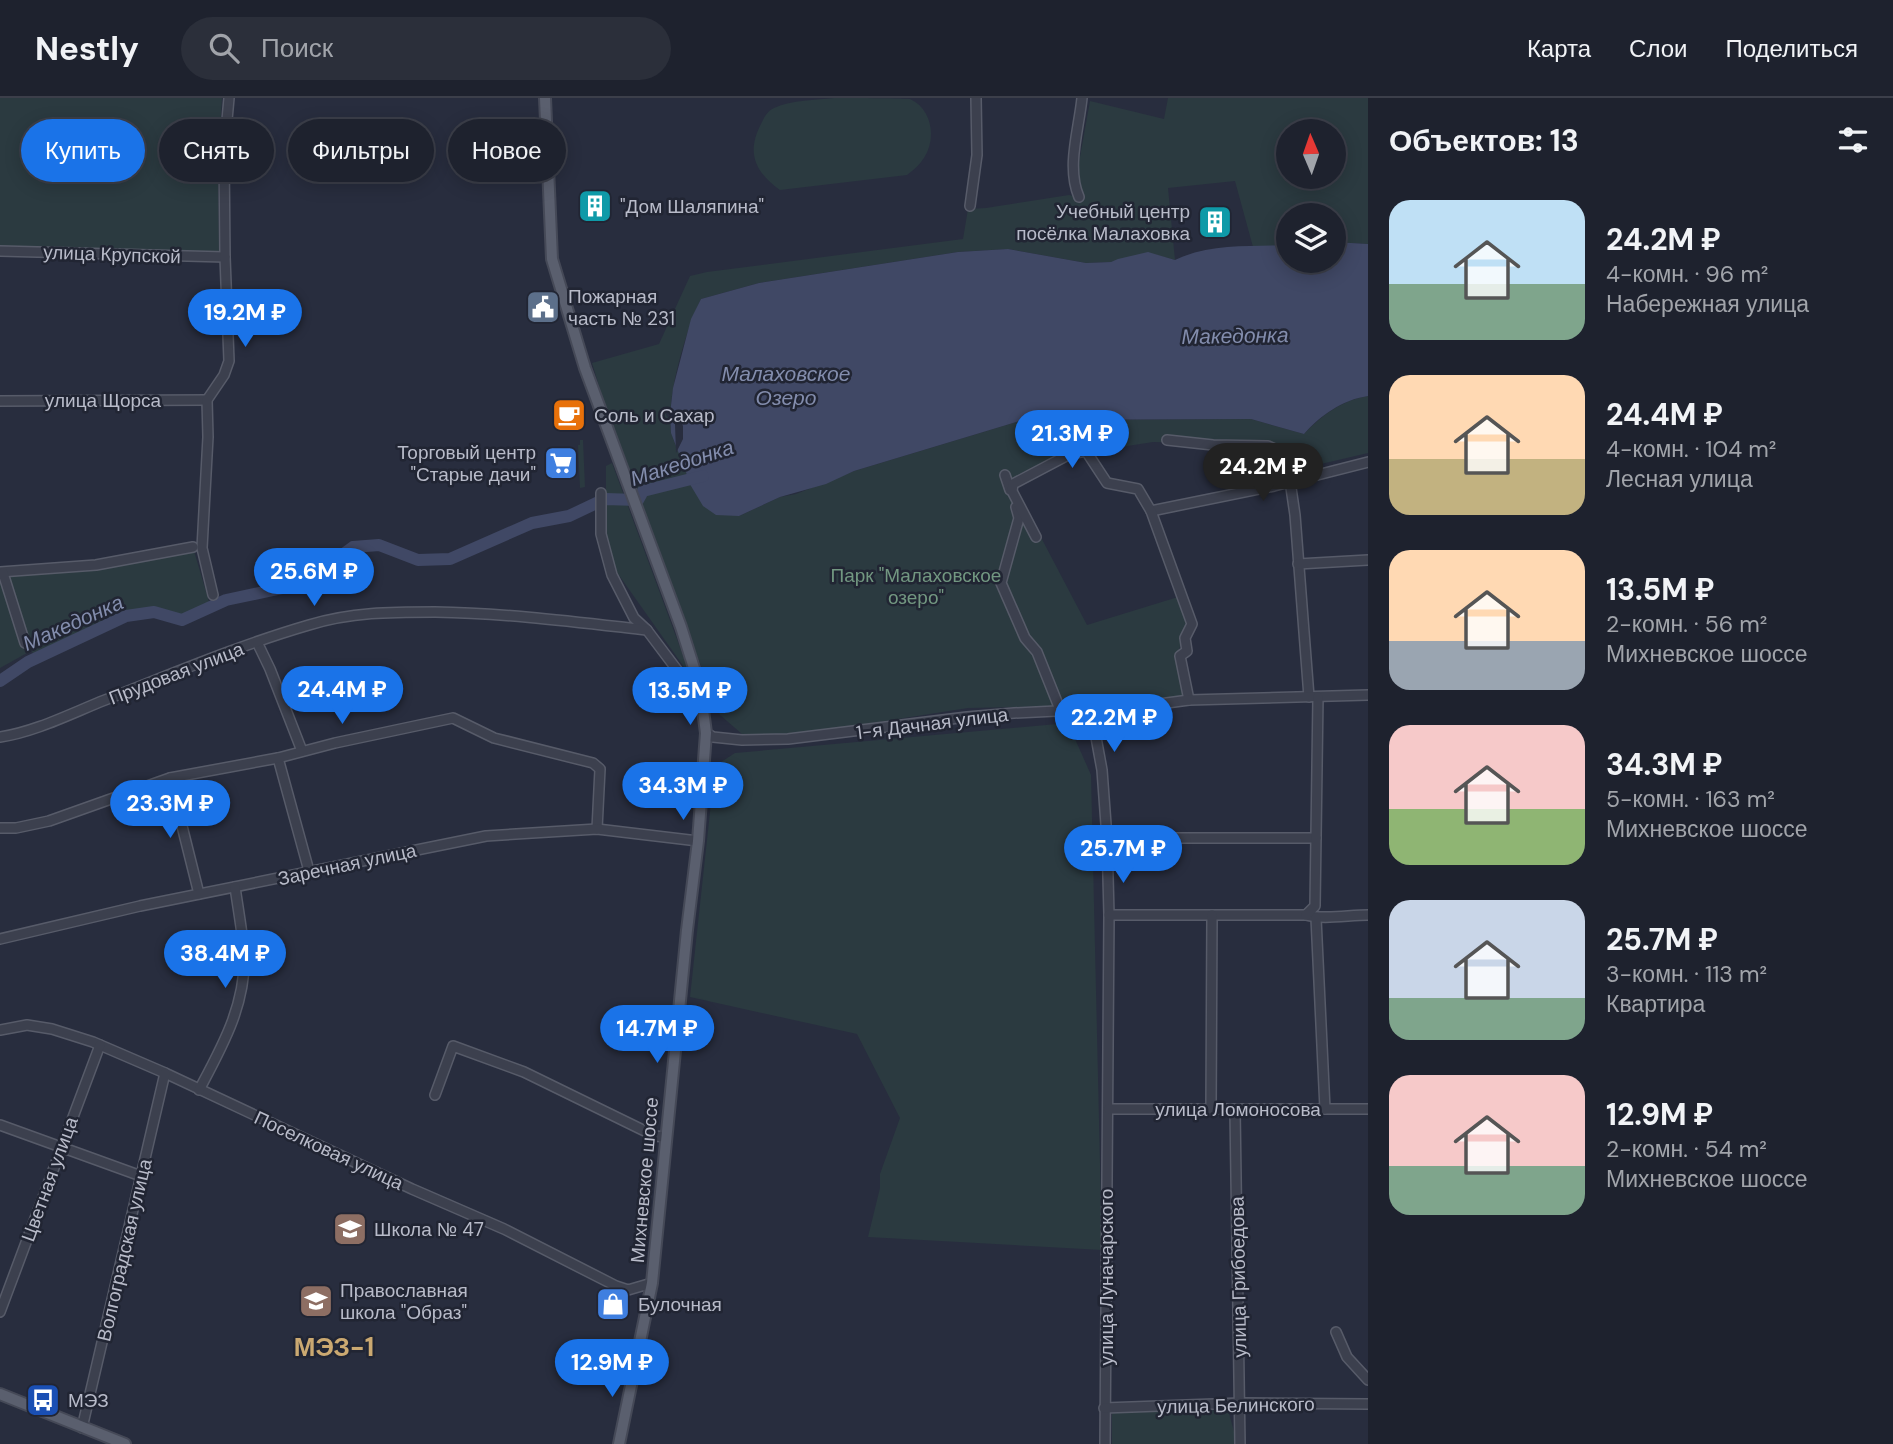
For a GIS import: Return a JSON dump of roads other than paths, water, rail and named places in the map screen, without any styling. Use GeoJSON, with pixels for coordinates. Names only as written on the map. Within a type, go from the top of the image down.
{"type":"FeatureCollection","features":[{"type":"Feature","properties":{"kind":"main road","name":"Михневское шоссе"},"geometry":{"type":"LineString","coordinates":[[545,98],[552,259],[585,368],[676,614],[704,704],[706,733],[698,841],[652,1283],[619,1444]]}},
{"type":"Feature","properties":{"kind":"main road"},"geometry":{"type":"LineString","coordinates":[[0,1394],[125,1444]]}},
{"type":"Feature","properties":{"kind":"street"},"geometry":{"type":"LineString","coordinates":[[214,595],[202,548],[208,438],[207,400],[224,375],[229,361],[224,153],[229,98]]}},
{"type":"Feature","properties":{"kind":"street"},"geometry":{"type":"LineString","coordinates":[[970,206],[977,155],[975,98]]}},
{"type":"Feature","properties":{"kind":"street"},"geometry":{"type":"LineString","coordinates":[[1079,197],[1073,184],[1073,167],[1082,98]]}},
{"type":"Feature","properties":{"kind":"street","name":"улица Крупской"},"geometry":{"type":"LineString","coordinates":[[0,251],[225,257]]}},
{"type":"Feature","properties":{"kind":"street","name":"улица Щорса"},"geometry":{"type":"LineString","coordinates":[[0,401],[207,400]]}},
{"type":"Feature","properties":{"kind":"street"},"geometry":{"type":"LineString","coordinates":[[1167,440],[1213,445],[1268,446],[1279,451],[1290,481],[1313,697],[1315,906],[1321,917],[1325,1109]]}},
{"type":"Feature","properties":{"kind":"street"},"geometry":{"type":"LineString","coordinates":[[1036,537],[1012,491],[1013,484],[1070,454],[1086,451],[1107,483],[1138,489],[1151,511],[1192,624],[1185,638],[1188,651],[1180,656],[1189,700]]}},
{"type":"Feature","properties":{"kind":"street"},"geometry":{"type":"LineString","coordinates":[[1151,511],[1368,462]]}},
{"type":"Feature","properties":{"kind":"street"},"geometry":{"type":"LineString","coordinates":[[1005,475],[1019,518],[1001,583],[1025,638],[1037,652],[1061,712]]}},
{"type":"Feature","properties":{"kind":"street"},"geometry":{"type":"LineString","coordinates":[[601,493],[600,534],[612,575],[634,618],[704,704]]}},
{"type":"Feature","properties":{"kind":"street"},"geometry":{"type":"LineString","coordinates":[[25,643],[2,572],[96,565],[193,547]]}},
{"type":"Feature","properties":{"kind":"street"},"geometry":{"type":"LineString","coordinates":[[1298,564],[1368,560]]}},
{"type":"Feature","properties":{"kind":"street","name":"Прудовая улица"},"geometry":{"type":"LineString","coordinates":[[0,737],[10,736],[70,714],[257,642],[309,625],[360,613],[519,616],[647,631]]}},
{"type":"Feature","properties":{"kind":"street"},"geometry":{"type":"LineString","coordinates":[[257,642],[302,751]]}},
{"type":"Feature","properties":{"kind":"street","name":"1-я Дачная улица"},"geometry":{"type":"LineString","coordinates":[[706,733],[713,737],[742,740],[810,738],[967,717],[1137,708],[1189,700],[1368,695]]}},
{"type":"Feature","properties":{"kind":"street","name":"улица Луначарского"},"geometry":{"type":"LineString","coordinates":[[1091,710],[1102,770],[1109,915],[1105,1444]]}},
{"type":"Feature","properties":{"kind":"street"},"geometry":{"type":"LineString","coordinates":[[1073,711],[1095,731]]}},
{"type":"Feature","properties":{"kind":"street"},"geometry":{"type":"LineString","coordinates":[[0,828],[16,828],[49,821],[170,778],[278,758],[453,718],[494,738],[593,763],[600,769],[597,829]]}},
{"type":"Feature","properties":{"kind":"street"},"geometry":{"type":"LineString","coordinates":[[278,758],[309,871]]}},
{"type":"Feature","properties":{"kind":"street"},"geometry":{"type":"LineString","coordinates":[[170,778],[198,894]]}},
{"type":"Feature","properties":{"kind":"street","name":"Заречная улица"},"geometry":{"type":"LineString","coordinates":[[0,939],[198,894],[486,836],[597,829],[698,841]]}},
{"type":"Feature","properties":{"kind":"street"},"geometry":{"type":"LineString","coordinates":[[1107,838],[1316,838]]}},
{"type":"Feature","properties":{"kind":"street"},"geometry":{"type":"LineString","coordinates":[[199,1090],[229,1036],[240,989],[244,953],[234,887]]}},
{"type":"Feature","properties":{"kind":"street"},"geometry":{"type":"LineString","coordinates":[[1306,915],[1315,906]]}},
{"type":"Feature","properties":{"kind":"street"},"geometry":{"type":"LineString","coordinates":[[1109,915],[1368,915]]}},
{"type":"Feature","properties":{"kind":"street"},"geometry":{"type":"LineString","coordinates":[[1211,1110],[1212,915]]}},
{"type":"Feature","properties":{"kind":"street","name":"Поселковая улица"},"geometry":{"type":"LineString","coordinates":[[0,1030],[27,1026],[52,1029],[100,1045],[504,1229],[616,1286],[628,1290],[652,1283]]}},
{"type":"Feature","properties":{"kind":"street","name":"Цветная улица"},"geometry":{"type":"LineString","coordinates":[[0,1312],[100,1045]]}},
{"type":"Feature","properties":{"kind":"street"},"geometry":{"type":"LineString","coordinates":[[435,1096],[453,1046],[524,1072],[655,1136],[665,1138]]}},
{"type":"Feature","properties":{"kind":"street","name":"Волгоградская улица"},"geometry":{"type":"LineString","coordinates":[[82,1427],[165,1073]]}},
{"type":"Feature","properties":{"kind":"street","name":"улица Ломоносова"},"geometry":{"type":"LineString","coordinates":[[1109,1109],[1368,1109]]}},
{"type":"Feature","properties":{"kind":"street","name":"улица Грибоедова"},"geometry":{"type":"LineString","coordinates":[[1236,1110],[1240,1444]]}},
{"type":"Feature","properties":{"kind":"street"},"geometry":{"type":"LineString","coordinates":[[0,1125],[141,1176]]}},
{"type":"Feature","properties":{"kind":"street"},"geometry":{"type":"LineString","coordinates":[[1336,1332],[1347,1357],[1368,1380]]}},
{"type":"Feature","properties":{"kind":"street","name":"улица Белинского"},"geometry":{"type":"LineString","coordinates":[[1104,1408],[1241,1403],[1368,1404]]}},
{"type":"Feature","properties":{"kind":"water","name":"Малаховское Озеро"},"geometry":{"type":"Polygon","coordinates":[[[1346,243],[1368,244],[1368,396],[1333,409],[1304,434],[1251,419],[1023,420],[854,471],[826,484],[780,497],[739,516],[716,515],[703,506],[688,481],[671,433],[670,414],[673,388],[691,319],[701,299],[759,283],[958,252],[1008,249],[1086,263],[1111,262],[1148,252],[1175,260],[1216,248],[1276,245],[1276,273],[1346,273],[1346,243]]]}},
{"type":"Feature","properties":{"kind":"waterway","name":"Македонка"},"geometry":{"type":"LineString","coordinates":[[0,681],[28,662],[126,616],[154,612],[182,620],[226,600],[292,586],[320,571],[353,547],[379,545],[418,560],[450,559],[532,523],[569,516],[605,499],[638,500],[643,491],[703,476]]}},
{"type":"Feature","properties":{"kind":"place","name":"\"Дом Шаляпина\""},"geometry":{"type":"Point","coordinates":[595,206]}},
{"type":"Feature","properties":{"kind":"place","name":"Учебный центр посёлка Малаховка"},"geometry":{"type":"Point","coordinates":[1215,222]}},
{"type":"Feature","properties":{"kind":"place","name":"Пожарная часть № 231"},"geometry":{"type":"Point","coordinates":[543,307]}},
{"type":"Feature","properties":{"kind":"place","name":"Соль и Сахар"},"geometry":{"type":"Point","coordinates":[569,415]}},
{"type":"Feature","properties":{"kind":"place","name":"Торговый центр \"Старые дачи\""},"geometry":{"type":"Point","coordinates":[561,463]}},
{"type":"Feature","properties":{"kind":"place","name":"Школа № 47"},"geometry":{"type":"Point","coordinates":[350,1229]}},
{"type":"Feature","properties":{"kind":"place","name":"Православная школа \"Образ\""},"geometry":{"type":"Point","coordinates":[316,1301]}},
{"type":"Feature","properties":{"kind":"place","name":"Булочная"},"geometry":{"type":"Point","coordinates":[613,1304]}},
{"type":"Feature","properties":{"kind":"place","name":"МЭЗ"},"geometry":{"type":"Point","coordinates":[43,1400]}},
{"type":"Feature","properties":{"kind":"district","name":"МЭЗ-1"},"geometry":{"type":"Point","coordinates":[334,1347]}},
{"type":"Feature","properties":{"kind":"park label","name":"Парк \"Малаховское озеро\""},"geometry":{"type":"Point","coordinates":[916,586]}}]}
